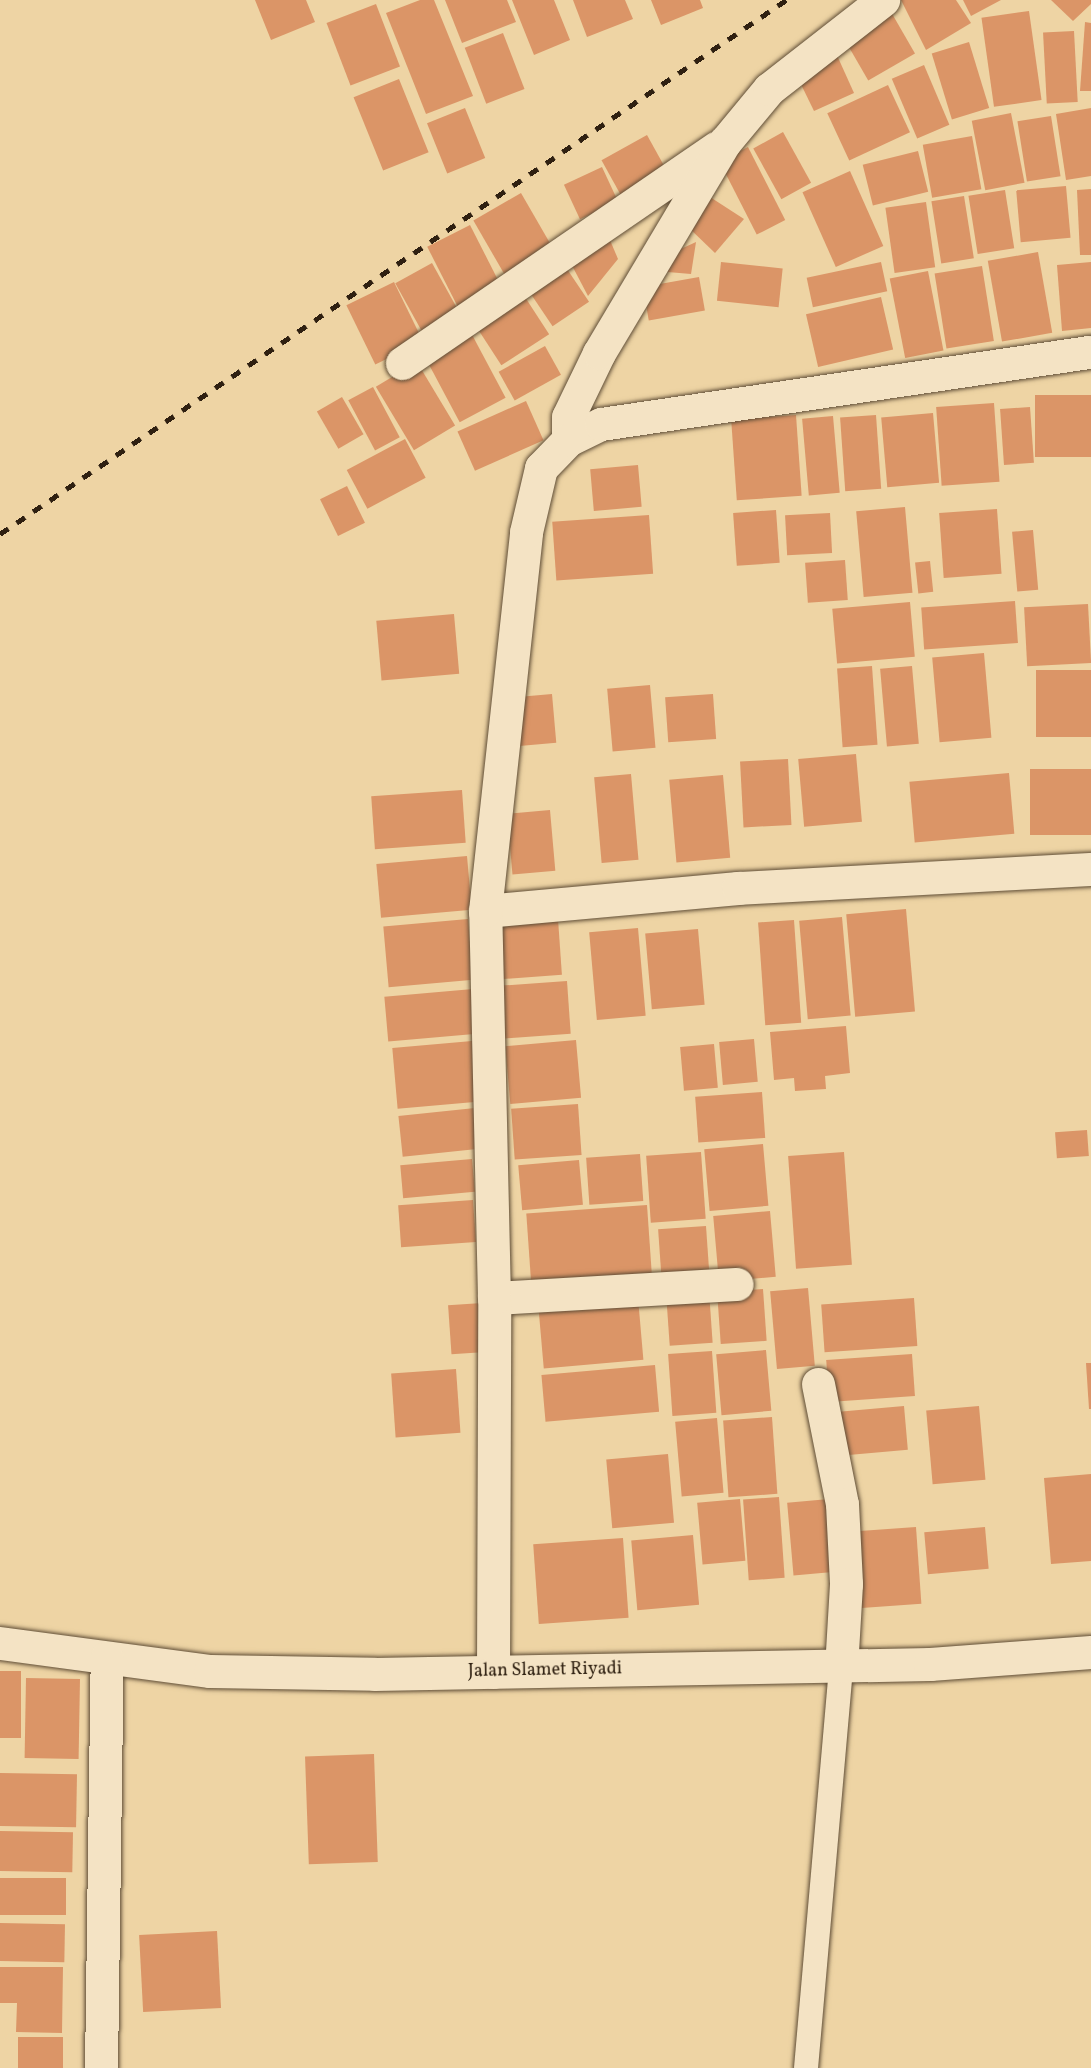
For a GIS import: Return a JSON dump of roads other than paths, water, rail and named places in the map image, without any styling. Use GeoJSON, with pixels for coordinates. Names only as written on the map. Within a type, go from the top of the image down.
{"type":"FeatureCollection","features":[{"type":"Feature","properties":{"kind":"street"},"geometry":{"type":"LineString","coordinates":[[568,440],[568,417],[599,353],[725,142],[769,90],[883,0]]}},
{"type":"Feature","properties":{"kind":"street"},"geometry":{"type":"LineString","coordinates":[[402,363],[725,142]]}},
{"type":"Feature","properties":{"kind":"street"},"geometry":{"type":"LineString","coordinates":[[493,1672],[494,1298],[485,910],[526,532],[541,468],[568,440],[601,424],[1091,352]]}},
{"type":"Feature","properties":{"kind":"street"},"geometry":{"type":"LineString","coordinates":[[485,910],[738,888],[1091,869]]}},
{"type":"Feature","properties":{"kind":"street"},"geometry":{"type":"LineString","coordinates":[[494,1298],[737,1284]]}},
{"type":"Feature","properties":{"kind":"street"},"geometry":{"type":"LineString","coordinates":[[818,1384],[842,1504],[846,1584],[841,1667]]}},
{"type":"Feature","properties":{"kind":"street","name":"Jalan Slamet Riyadi"},"geometry":{"type":"LineString","coordinates":[[0,1643],[210,1671],[493,1672],[841,1667],[1091,1652]]}},
{"type":"Feature","properties":{"kind":"street"},"geometry":{"type":"LineString","coordinates":[[101,2068],[107,1658]]}},
{"type":"Feature","properties":{"kind":"lane"},"geometry":{"type":"LineString","coordinates":[[806,2068],[841,1667]]}},
{"type":"Feature","properties":{"kind":"railway"},"geometry":{"type":"LineString","coordinates":[[0,534],[786,0]]}}]}
